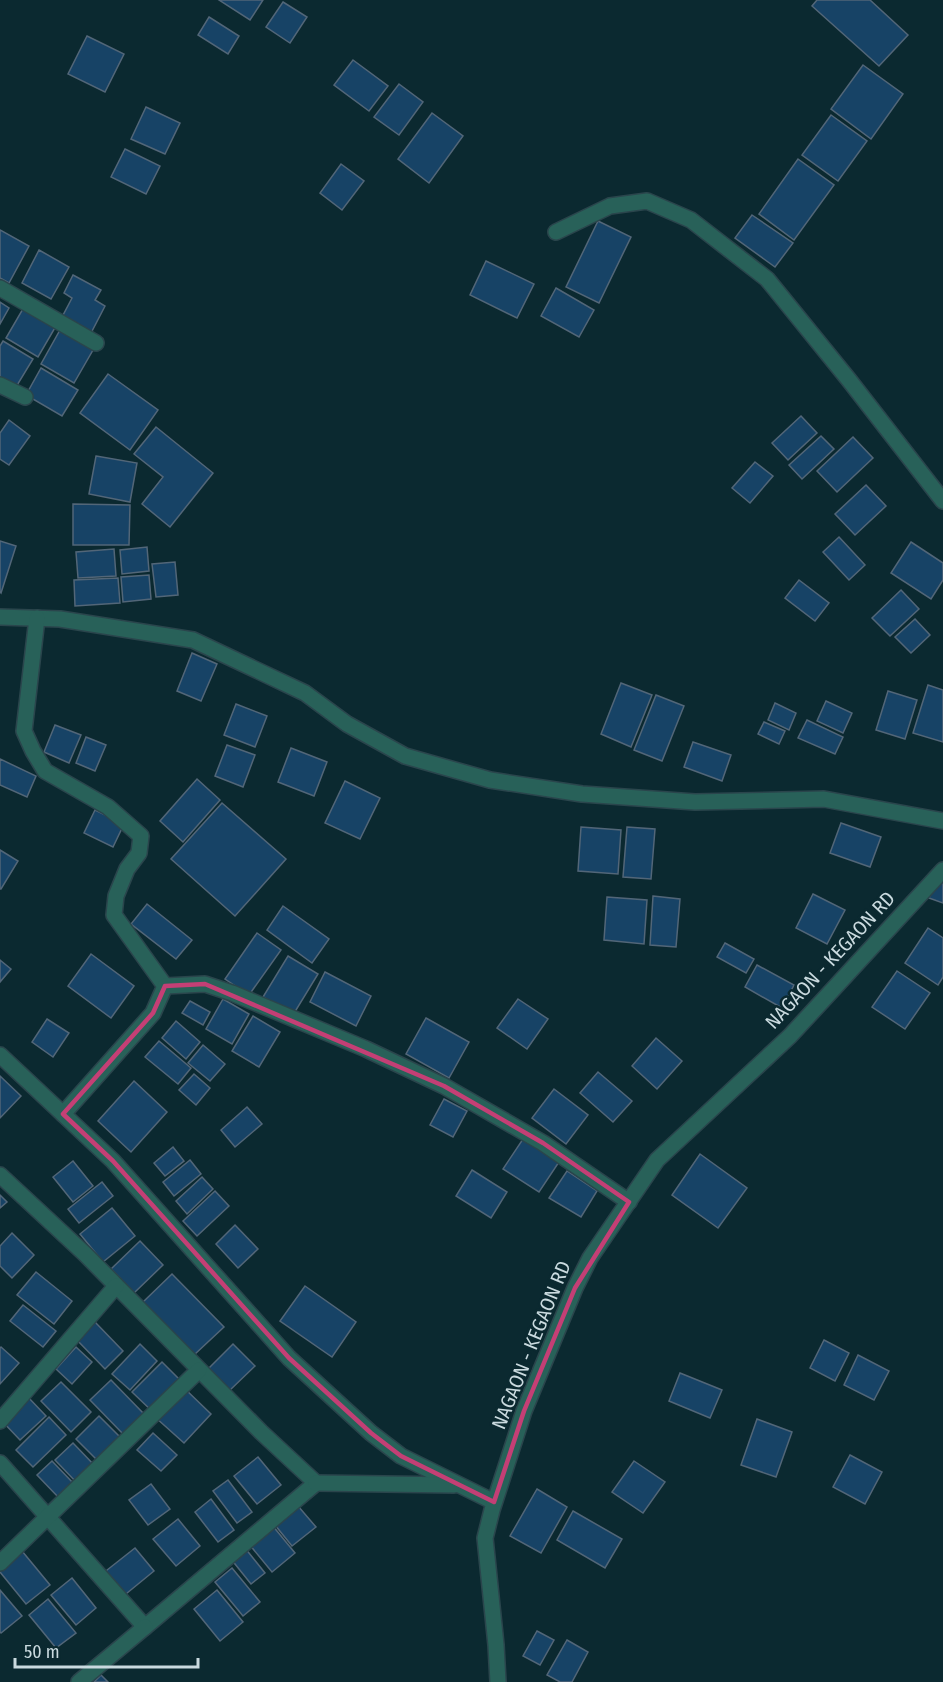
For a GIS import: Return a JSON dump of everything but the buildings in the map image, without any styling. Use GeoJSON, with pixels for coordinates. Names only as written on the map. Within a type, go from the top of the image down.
{"type":"FeatureCollection","features":[{"type":"Feature","properties":{"kind":"street"},"geometry":{"type":"LineString","coordinates":[[556,232],[610,206],[647,201],[691,220],[767,279],[943,501]]}},
{"type":"Feature","properties":{"kind":"street"},"geometry":{"type":"LineString","coordinates":[[0,288],[96,343]]}},
{"type":"Feature","properties":{"kind":"street"},"geometry":{"type":"LineString","coordinates":[[0,385],[25,397]]}},
{"type":"Feature","properties":{"kind":"street"},"geometry":{"type":"LineString","coordinates":[[0,617],[60,619],[193,640],[305,693],[347,724],[405,756],[490,780],[582,794],[695,802],[824,799],[943,821]]}},
{"type":"Feature","properties":{"kind":"street"},"geometry":{"type":"LineString","coordinates":[[37,618],[24,731],[45,771],[108,807],[141,836],[139,853],[127,869],[116,896],[114,915],[165,986]]}},
{"type":"Feature","properties":{"kind":"street","name":"NAGAON - KEGAON RD"},"geometry":{"type":"LineString","coordinates":[[498,1682],[485,1538],[494,1502],[524,1411],[575,1288],[590,1258],[657,1160],[790,1036],[943,870]]}},
{"type":"Feature","properties":{"kind":"street"},"geometry":{"type":"LineString","coordinates":[[165,986],[205,984],[232,993],[376,1054],[444,1086],[543,1143],[629,1202]]}},
{"type":"Feature","properties":{"kind":"street"},"geometry":{"type":"LineString","coordinates":[[63,1114],[153,1013],[165,986]]}},
{"type":"Feature","properties":{"kind":"street"},"geometry":{"type":"LineString","coordinates":[[0,1054],[113,1161],[297,1365],[371,1433],[401,1456],[494,1502]]}},
{"type":"Feature","properties":{"kind":"street"},"geometry":{"type":"LineString","coordinates":[[0,1175],[85,1254],[261,1432],[316,1483]]}},
{"type":"Feature","properties":{"kind":"street"},"geometry":{"type":"LineString","coordinates":[[0,1421],[116,1286]]}},
{"type":"Feature","properties":{"kind":"street"},"geometry":{"type":"LineString","coordinates":[[0,1563],[199,1370]]}},
{"type":"Feature","properties":{"kind":"street"},"geometry":{"type":"LineString","coordinates":[[0,1463],[145,1627]]}},
{"type":"Feature","properties":{"kind":"street"},"geometry":{"type":"LineString","coordinates":[[78,1682],[316,1483],[458,1485]]}},
{"type":"Feature","properties":{"kind":"highlighted area"},"geometry":{"type":"Polygon","coordinates":[[[205,984],[444,1086],[543,1143],[629,1202],[575,1288],[524,1411],[494,1502],[401,1456],[371,1433],[289,1358],[113,1161],[63,1114],[153,1013],[165,986],[205,984]]]}}]}
